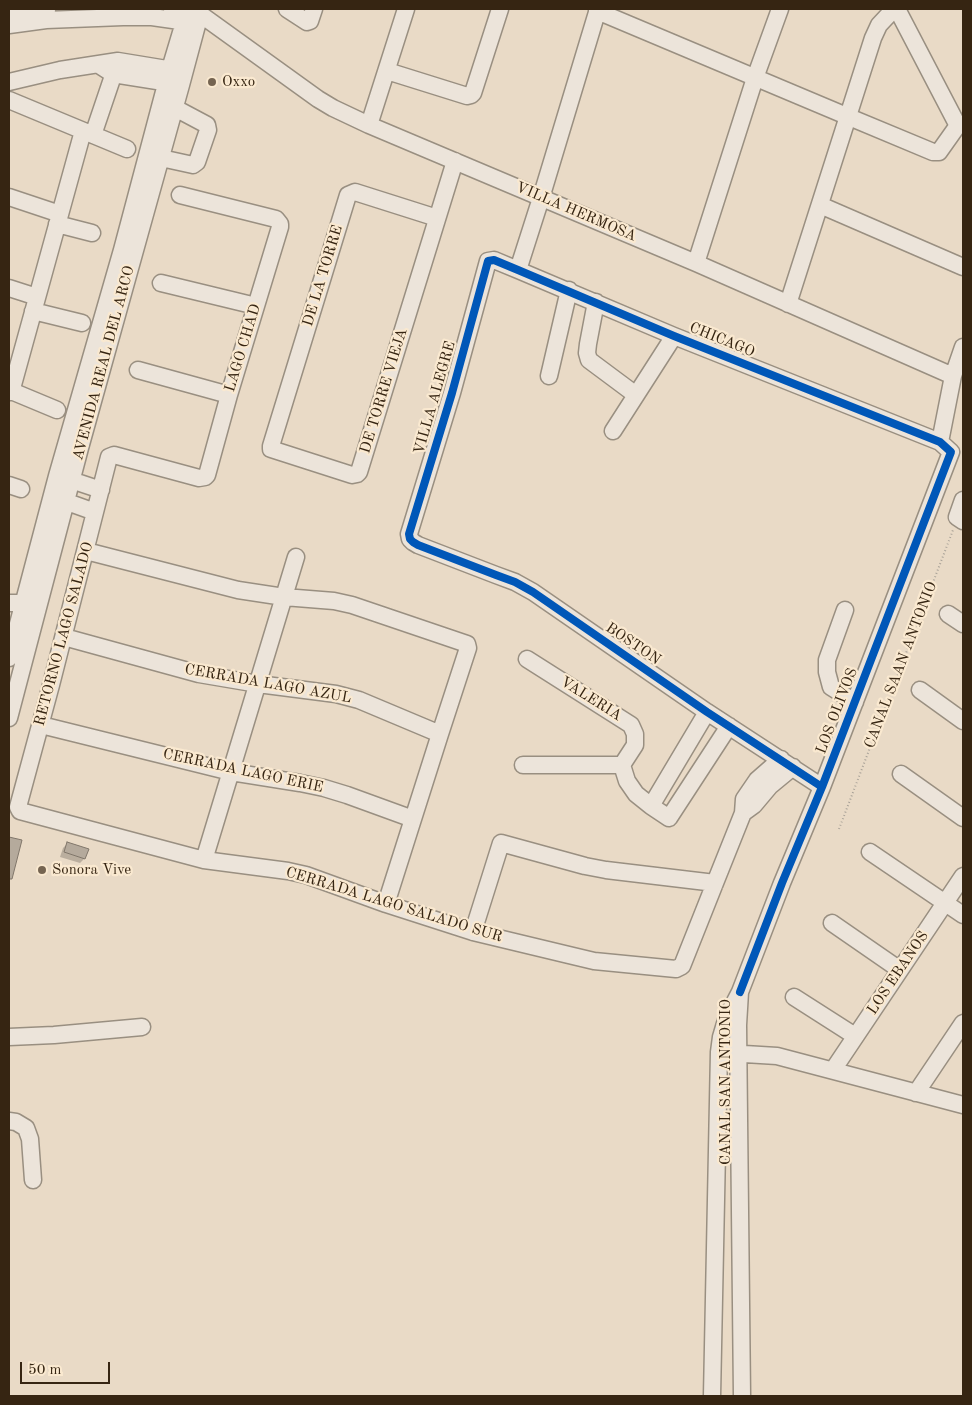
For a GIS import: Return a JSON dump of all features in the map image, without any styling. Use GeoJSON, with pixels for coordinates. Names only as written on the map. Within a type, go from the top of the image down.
{"type":"FeatureCollection","features":[{"type":"Feature","properties":{"kind":"street"},"geometry":{"type":"LineString","coordinates":[[9,12],[69,9]]}},
{"type":"Feature","properties":{"kind":"street"},"geometry":{"type":"LineString","coordinates":[[287,9],[308,22],[314,9]]}},
{"type":"Feature","properties":{"kind":"street"},"geometry":{"type":"LineString","coordinates":[[369,125],[406,9]]}},
{"type":"Feature","properties":{"kind":"street"},"geometry":{"type":"LineString","coordinates":[[387,71],[467,96],[471,95],[500,9]]}},
{"type":"Feature","properties":{"kind":"street"},"geometry":{"type":"LineString","coordinates":[[696,263],[755,78],[780,9]]}},
{"type":"Feature","properties":{"kind":"street"},"geometry":{"type":"LineString","coordinates":[[518,270],[598,10],[848,118],[935,153],[939,152],[956,128],[956,124],[895,9],[879,25],[873,38],[848,118],[820,206],[788,304]]}},
{"type":"Feature","properties":{"kind":"street","name":"VILLA HERMOSA"},"geometry":{"type":"LineString","coordinates":[[9,25],[46,20],[192,15],[333,108],[696,263],[953,376]]}},
{"type":"Feature","properties":{"kind":"street","name":"AVENIDA REAL DEL ARCO"},"geometry":{"type":"LineString","coordinates":[[9,658],[65,478],[192,15]]}},
{"type":"Feature","properties":{"kind":"street"},"geometry":{"type":"LineString","coordinates":[[9,82],[52,72],[99,65],[176,77]]}},
{"type":"Feature","properties":{"kind":"street"},"geometry":{"type":"LineString","coordinates":[[57,410],[10,391],[59,219],[88,133],[116,67]]}},
{"type":"Feature","properties":{"kind":"street","name":"AVENIDA REAL DEL ARCO"},"geometry":{"type":"LineString","coordinates":[[128,252],[161,158],[175,108],[176,77]]}},
{"type":"Feature","properties":{"kind":"street"},"geometry":{"type":"LineString","coordinates":[[9,100],[127,148]]}},
{"type":"Feature","properties":{"kind":"street"},"geometry":{"type":"LineString","coordinates":[[161,158],[193,165],[197,162],[208,130],[207,125],[175,108]]}},
{"type":"Feature","properties":{"kind":"street","name":"DE TORRE VIEJA"},"geometry":{"type":"LineString","coordinates":[[270,446],[272,450],[352,475],[359,472],[454,161]]}},
{"type":"Feature","properties":{"kind":"street","name":"DE LA TORRE"},"geometry":{"type":"LineString","coordinates":[[270,446],[348,195],[355,192],[437,218]]}},
{"type":"Feature","properties":{"kind":"street","name":"LAGO CHAD"},"geometry":{"type":"LineString","coordinates":[[109,457],[114,455],[199,478],[207,475],[280,227],[279,221],[276,219],[180,195]]}},
{"type":"Feature","properties":{"kind":"street"},"geometry":{"type":"LineString","coordinates":[[9,197],[92,233]]}},
{"type":"Feature","properties":{"kind":"street"},"geometry":{"type":"LineString","coordinates":[[820,206],[963,266]]}},
{"type":"Feature","properties":{"kind":"street","name":"CHICAGO"},"geometry":{"type":"LineString","coordinates":[[494,260],[674,336],[940,442]]}},
{"type":"Feature","properties":{"kind":"street","name":"VILLA ALEGRE"},"geometry":{"type":"LineString","coordinates":[[418,545],[410,539],[409,534],[452,393],[487,262],[494,260]]}},
{"type":"Feature","properties":{"kind":"street"},"geometry":{"type":"LineString","coordinates":[[161,283],[256,306]]}},
{"type":"Feature","properties":{"kind":"street"},"geometry":{"type":"LineString","coordinates":[[9,288],[35,304],[82,322]]}},
{"type":"Feature","properties":{"kind":"street"},"geometry":{"type":"LineString","coordinates":[[549,376],[568,290]]}},
{"type":"Feature","properties":{"kind":"street"},"geometry":{"type":"LineString","coordinates":[[596,302],[588,344],[587,353],[589,360],[636,395]]}},
{"type":"Feature","properties":{"kind":"street"},"geometry":{"type":"LineString","coordinates":[[613,431],[674,336]]}},
{"type":"Feature","properties":{"kind":"street"},"geometry":{"type":"LineString","coordinates":[[940,442],[953,376],[963,348]]}},
{"type":"Feature","properties":{"kind":"street"},"geometry":{"type":"LineString","coordinates":[[138,370],[229,395]]}},
{"type":"Feature","properties":{"kind":"street","name":"LOS OLIVOS"},"geometry":{"type":"LineString","coordinates":[[740,992],[951,455],[950,450],[940,442]]}},
{"type":"Feature","properties":{"kind":"street","name":"RETORNO LAGO SALADO"},"geometry":{"type":"LineString","coordinates":[[20,811],[18,807],[64,637],[109,457]]}},
{"type":"Feature","properties":{"kind":"street"},"geometry":{"type":"LineString","coordinates":[[65,478],[100,490]]}},
{"type":"Feature","properties":{"kind":"street"},"geometry":{"type":"LineString","coordinates":[[59,499],[95,512]]}},
{"type":"Feature","properties":{"kind":"street"},"geometry":{"type":"LineString","coordinates":[[960,519],[963,500]]}},
{"type":"Feature","properties":{"kind":"street","name":"BOSTON"},"geometry":{"type":"LineString","coordinates":[[418,545],[515,582],[533,592],[707,712],[822,787]]}},
{"type":"Feature","properties":{"kind":"street"},"geometry":{"type":"LineString","coordinates":[[86,551],[238,590],[284,597],[334,601],[352,605],[465,642],[469,646],[386,904]]}},
{"type":"Feature","properties":{"kind":"street"},"geometry":{"type":"LineString","coordinates":[[204,860],[296,557]]}},
{"type":"Feature","properties":{"kind":"street","name":"AVENIDA REAL DEL ARCO"},"geometry":{"type":"LineString","coordinates":[[9,718],[23,610]]}},
{"type":"Feature","properties":{"kind":"street"},"geometry":{"type":"LineString","coordinates":[[845,610],[827,660],[827,672],[831,687],[855,702]]}},
{"type":"Feature","properties":{"kind":"street"},"geometry":{"type":"LineString","coordinates":[[948,614],[963,624]]}},
{"type":"Feature","properties":{"kind":"street","name":"CERRADA LAGO AZUL"},"geometry":{"type":"LineString","coordinates":[[64,637],[199,674],[336,694],[359,700],[440,734]]}},
{"type":"Feature","properties":{"kind":"street","name":"VALERIA"},"geometry":{"type":"LineString","coordinates":[[527,659],[631,725],[636,734],[635,744],[622,765]]}},
{"type":"Feature","properties":{"kind":"street"},"geometry":{"type":"LineString","coordinates":[[920,690],[963,721]]}},
{"type":"Feature","properties":{"kind":"street"},"geometry":{"type":"LineString","coordinates":[[651,806],[707,712]]}},
{"type":"Feature","properties":{"kind":"street","name":"CERRADA LAGO ERIE"},"geometry":{"type":"LineString","coordinates":[[41,725],[231,772],[324,788],[413,819]]}},
{"type":"Feature","properties":{"kind":"street"},"geometry":{"type":"LineString","coordinates":[[523,765],[622,765],[627,781],[636,794],[669,818],[729,726]]}},
{"type":"Feature","properties":{"kind":"street"},"geometry":{"type":"LineString","coordinates":[[473,932],[501,843],[606,870],[715,883],[743,813],[754,805],[787,763]]}},
{"type":"Feature","properties":{"kind":"street"},"geometry":{"type":"LineString","coordinates":[[901,774],[963,818]]}},
{"type":"Feature","properties":{"kind":"street","name":"CERRADA LAGO SALADO SUR"},"geometry":{"type":"LineString","coordinates":[[20,811],[204,860],[297,873],[473,932],[594,961],[680,968],[715,883]]}},
{"type":"Feature","properties":{"kind":"street"},"geometry":{"type":"LineString","coordinates":[[870,852],[963,915]]}},
{"type":"Feature","properties":{"kind":"street","name":"LOS EBANOS"},"geometry":{"type":"LineString","coordinates":[[832,1070],[963,876]]}},
{"type":"Feature","properties":{"kind":"street"},"geometry":{"type":"LineString","coordinates":[[832,923],[900,970]]}},
{"type":"Feature","properties":{"kind":"street","name":"CANAL SAN ANTONIO"},"geometry":{"type":"LineString","coordinates":[[712,1396],[720,1037],[727,1017],[740,992]]}},
{"type":"Feature","properties":{"kind":"street","name":"CANAL SAN ANTONIO"},"geometry":{"type":"LineString","coordinates":[[740,992],[738,1025],[740,1054],[742,1396]]}},
{"type":"Feature","properties":{"kind":"street"},"geometry":{"type":"LineString","coordinates":[[794,997],[855,1036]]}},
{"type":"Feature","properties":{"kind":"street"},"geometry":{"type":"LineString","coordinates":[[916,1093],[963,1023]]}},
{"type":"Feature","properties":{"kind":"street"},"geometry":{"type":"LineString","coordinates":[[9,1037],[142,1027]]}},
{"type":"Feature","properties":{"kind":"street"},"geometry":{"type":"LineString","coordinates":[[719,1052],[777,1056],[963,1105]]}},
{"type":"Feature","properties":{"kind":"street"},"geometry":{"type":"LineString","coordinates":[[9,1121],[16,1122],[26,1128],[30,1139],[33,1180]]}},
{"type":"Feature","properties":{"kind":"building"},"geometry":{"type":"Polygon","coordinates":[[[9,837],[22,840],[12,879],[9,879],[9,837]]]}},
{"type":"Feature","properties":{"kind":"building"},"geometry":{"type":"Polygon","coordinates":[[[67,842],[89,849],[85,859],[64,852],[67,842]]]}},
{"type":"Feature","properties":{"kind":"cycle path"},"geometry":{"type":"LineString","coordinates":[[740,992],[822,787],[951,452],[940,442],[674,336],[494,260],[488,261],[452,393],[409,534],[410,539],[418,545],[515,582],[533,592],[707,712],[822,787]]}},
{"type":"Feature","properties":{"kind":"place","name":"Oxxo"},"geometry":{"type":"Point","coordinates":[212,82]}},
{"type":"Feature","properties":{"kind":"place","name":"Sonora Vive"},"geometry":{"type":"Point","coordinates":[42,870]}}]}
